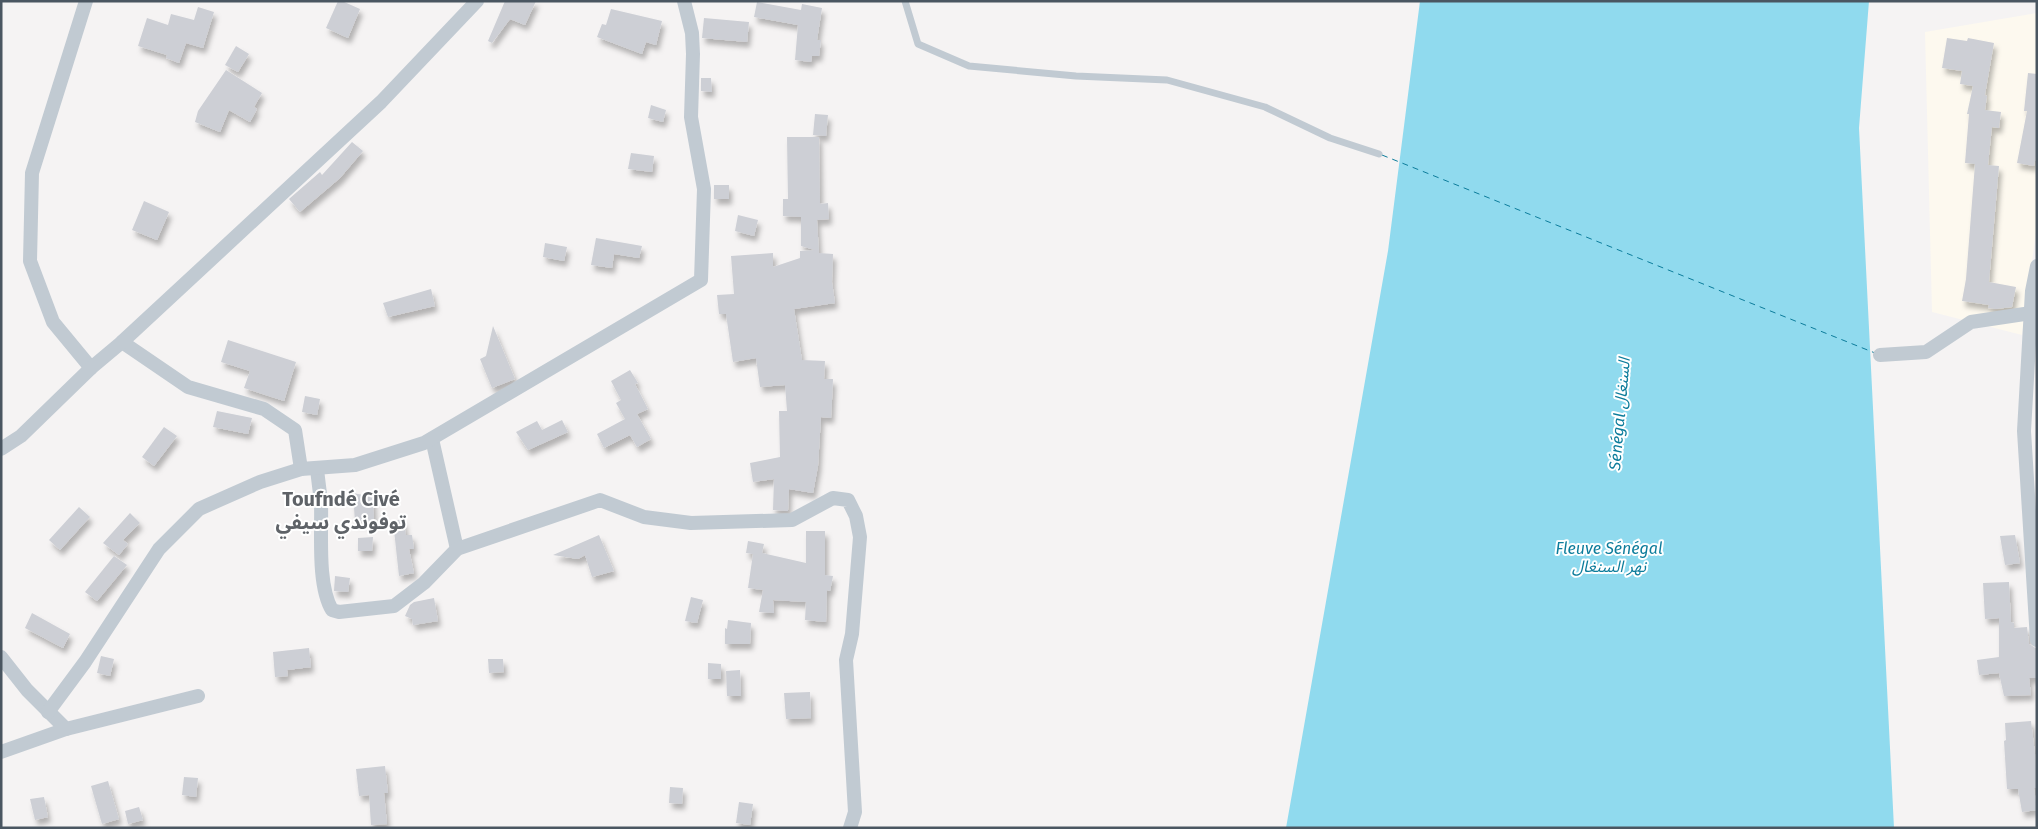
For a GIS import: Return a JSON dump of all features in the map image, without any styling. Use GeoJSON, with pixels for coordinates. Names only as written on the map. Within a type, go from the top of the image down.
{"type":"FeatureCollection","features":[{"type":"Feature","properties":{"kind":"street"},"geometry":{"type":"LineString","coordinates":[[86,1],[32,173],[30,261],[53,322],[90,368]]}},
{"type":"Feature","properties":{"kind":"street"},"geometry":{"type":"LineString","coordinates":[[1,449],[21,436],[90,368],[122,342],[381,102],[477,1]]}},
{"type":"Feature","properties":{"kind":"street"},"geometry":{"type":"LineString","coordinates":[[48,712],[85,662],[159,549],[199,508],[260,482],[301,469],[355,465],[424,443],[701,280],[704,189],[691,117],[692,33],[684,1]]}},
{"type":"Feature","properties":{"kind":"street"},"geometry":{"type":"LineString","coordinates":[[2037,266],[2031,312],[2024,431],[2037,640]]}},
{"type":"Feature","properties":{"kind":"street"},"geometry":{"type":"LineString","coordinates":[[1880,355],[1926,352],[1971,322],[2031,312]]}},
{"type":"Feature","properties":{"kind":"street"},"geometry":{"type":"LineString","coordinates":[[122,342],[188,387],[264,409],[295,430],[301,469]]}},
{"type":"Feature","properties":{"kind":"street"},"geometry":{"type":"LineString","coordinates":[[432,439],[457,550]]}},
{"type":"Feature","properties":{"kind":"street"},"geometry":{"type":"LineString","coordinates":[[317,468],[320,501],[321,560],[327,602],[332,610],[339,612],[394,606],[424,583],[457,550],[600,500],[644,517],[691,523],[792,520],[833,498],[848,500],[856,516],[860,537],[852,634],[846,660],[855,812],[850,828]]}},
{"type":"Feature","properties":{"kind":"street"},"geometry":{"type":"LineString","coordinates":[[1,657],[27,690],[66,729]]}},
{"type":"Feature","properties":{"kind":"street"},"geometry":{"type":"LineString","coordinates":[[1,752],[66,729],[198,696]]}},
{"type":"Feature","properties":{"kind":"lane"},"geometry":{"type":"LineString","coordinates":[[905,1],[918,44],[969,66],[1076,76],[1167,80],[1265,107],[1330,138],[1379,154]]}},
{"type":"Feature","properties":{"kind":"shaded area"},"geometry":{"type":"Polygon","coordinates":[[[2037,13],[2037,225],[2022,335],[1932,312],[1925,32],[2037,13]]]}},
{"type":"Feature","properties":{"kind":"water","name":"Fleuve Sénégal نهر السنغال"},"geometry":{"type":"Polygon","coordinates":[[[1420,1],[1869,1],[1859,128],[1894,828],[1286,828],[1388,251],[1420,1]]]}},
{"type":"Feature","properties":{"kind":"building"},"geometry":{"type":"Polygon","coordinates":[[[338,1],[360,9],[348,38],[326,28],[338,1]]]}},
{"type":"Feature","properties":{"kind":"building"},"geometry":{"type":"Polygon","coordinates":[[[505,1],[536,1],[525,25],[510,19],[492,43],[488,41],[505,1]]]}},
{"type":"Feature","properties":{"kind":"building"},"geometry":{"type":"Polygon","coordinates":[[[757,2],[801,10],[802,4],[822,8],[817,40],[821,40],[819,56],[812,56],[811,62],[795,60],[798,25],[754,17],[757,2]]]}},
{"type":"Feature","properties":{"kind":"building"},"geometry":{"type":"Polygon","coordinates":[[[198,7],[214,12],[203,48],[186,43],[179,63],[166,58],[167,55],[138,46],[147,18],[168,25],[171,14],[194,20],[198,7]]]}},
{"type":"Feature","properties":{"kind":"building"},"geometry":{"type":"Polygon","coordinates":[[[611,9],[662,21],[656,45],[646,42],[642,54],[597,37],[602,24],[606,25],[611,9]]]}},
{"type":"Feature","properties":{"kind":"building"},"geometry":{"type":"Polygon","coordinates":[[[704,18],[749,22],[747,42],[702,38],[704,18]]]}},
{"type":"Feature","properties":{"kind":"building"},"geometry":{"type":"Polygon","coordinates":[[[1947,38],[1967,41],[1968,38],[1994,43],[1985,95],[1987,96],[1985,110],[2001,112],[1999,128],[1992,127],[1988,165],[1999,166],[1989,282],[2016,287],[2012,307],[1996,309],[1988,308],[1989,305],[1962,301],[1966,279],[1975,164],[1965,163],[1969,114],[1967,114],[1973,86],[1960,84],[1962,71],[1942,68],[1947,38]]]}},
{"type":"Feature","properties":{"kind":"building"},"geometry":{"type":"Polygon","coordinates":[[[236,46],[249,54],[238,72],[225,65],[236,46]]]}},
{"type":"Feature","properties":{"kind":"building"},"geometry":{"type":"Polygon","coordinates":[[[226,70],[262,93],[254,107],[257,109],[250,122],[229,110],[220,132],[195,122],[198,111],[226,70]]]}},
{"type":"Feature","properties":{"kind":"building"},"geometry":{"type":"Polygon","coordinates":[[[2028,73],[2037,74],[2037,151],[2034,166],[2017,163],[2027,111],[2024,111],[2028,73]]]}},
{"type":"Feature","properties":{"kind":"building"},"geometry":{"type":"Polygon","coordinates":[[[701,78],[711,78],[712,92],[701,91],[701,78]]]}},
{"type":"Feature","properties":{"kind":"building"},"geometry":{"type":"Polygon","coordinates":[[[651,105],[666,110],[663,122],[648,118],[651,105]]]}},
{"type":"Feature","properties":{"kind":"building"},"geometry":{"type":"Polygon","coordinates":[[[815,114],[828,115],[826,136],[813,135],[815,114]]]}},
{"type":"Feature","properties":{"kind":"building"},"geometry":{"type":"Polygon","coordinates":[[[787,137],[819,137],[820,204],[828,203],[829,219],[817,220],[819,253],[833,254],[832,282],[835,303],[794,309],[802,360],[825,361],[824,379],[833,379],[831,418],[821,417],[818,466],[813,493],[789,489],[788,511],[773,510],[774,479],[753,482],[750,463],[780,457],[779,411],[787,411],[785,385],[760,387],[756,358],[733,362],[726,314],[719,314],[717,295],[734,294],[731,256],[773,253],[773,267],[800,258],[800,251],[815,250],[801,246],[801,217],[783,216],[783,199],[788,199],[787,137]]]}},
{"type":"Feature","properties":{"kind":"building"},"geometry":{"type":"Polygon","coordinates":[[[352,142],[363,151],[340,178],[300,212],[289,199],[320,172],[322,175],[352,142]]]}},
{"type":"Feature","properties":{"kind":"building"},"geometry":{"type":"Polygon","coordinates":[[[631,153],[654,156],[652,172],[628,169],[631,153]]]}},
{"type":"Feature","properties":{"kind":"building"},"geometry":{"type":"Polygon","coordinates":[[[714,185],[729,185],[729,199],[714,199],[714,185]]]}},
{"type":"Feature","properties":{"kind":"building"},"geometry":{"type":"Polygon","coordinates":[[[144,201],[169,212],[157,240],[132,230],[144,201]]]}},
{"type":"Feature","properties":{"kind":"building"},"geometry":{"type":"Polygon","coordinates":[[[738,215],[758,220],[754,236],[735,231],[738,215]]]}},
{"type":"Feature","properties":{"kind":"building"},"geometry":{"type":"Polygon","coordinates":[[[596,238],[642,246],[639,258],[614,254],[612,268],[591,265],[596,238]]]}},
{"type":"Feature","properties":{"kind":"building"},"geometry":{"type":"Polygon","coordinates":[[[545,243],[567,247],[564,261],[543,257],[545,243]]]}},
{"type":"Feature","properties":{"kind":"building"},"geometry":{"type":"Polygon","coordinates":[[[431,289],[435,306],[388,317],[383,303],[431,289]]]}},
{"type":"Feature","properties":{"kind":"building"},"geometry":{"type":"Polygon","coordinates":[[[493,326],[515,379],[492,388],[480,359],[486,356],[493,326]]]}},
{"type":"Feature","properties":{"kind":"building"},"geometry":{"type":"Polygon","coordinates":[[[228,340],[296,362],[284,401],[244,388],[250,371],[221,362],[228,340]]]}},
{"type":"Feature","properties":{"kind":"building"},"geometry":{"type":"Polygon","coordinates":[[[630,370],[638,383],[635,384],[648,409],[637,414],[651,439],[637,447],[630,435],[604,448],[597,434],[625,419],[616,403],[621,400],[611,381],[630,370]]]}},
{"type":"Feature","properties":{"kind":"building"},"geometry":{"type":"Polygon","coordinates":[[[305,396],[320,399],[317,415],[302,412],[305,396]]]}},
{"type":"Feature","properties":{"kind":"building"},"geometry":{"type":"Polygon","coordinates":[[[217,411],[252,418],[248,434],[213,427],[217,411]]]}},
{"type":"Feature","properties":{"kind":"building"},"geometry":{"type":"Polygon","coordinates":[[[562,420],[568,432],[528,450],[516,432],[537,421],[542,430],[562,420]]]}},
{"type":"Feature","properties":{"kind":"building"},"geometry":{"type":"Polygon","coordinates":[[[164,427],[177,436],[154,466],[142,457],[164,427]]]}},
{"type":"Feature","properties":{"kind":"building"},"geometry":{"type":"Polygon","coordinates":[[[353,493],[373,497],[374,521],[355,522],[353,493]]]}},
{"type":"Feature","properties":{"kind":"building"},"geometry":{"type":"Polygon","coordinates":[[[79,507],[90,517],[60,550],[49,540],[79,507]]]}},
{"type":"Feature","properties":{"kind":"building"},"geometry":{"type":"Polygon","coordinates":[[[130,513],[140,523],[123,540],[128,544],[119,555],[103,543],[130,513]]]}},
{"type":"Feature","properties":{"kind":"building"},"geometry":{"type":"Polygon","coordinates":[[[403,519],[406,535],[412,535],[414,549],[409,549],[414,573],[399,576],[393,521],[403,519]]]}},
{"type":"Feature","properties":{"kind":"building"},"geometry":{"type":"Polygon","coordinates":[[[806,531],[825,531],[825,575],[833,576],[830,591],[827,590],[826,622],[805,620],[806,602],[773,600],[774,613],[759,612],[763,590],[748,588],[753,554],[746,553],[748,541],[764,544],[762,553],[806,563],[806,531]]]}},
{"type":"Feature","properties":{"kind":"building"},"geometry":{"type":"Polygon","coordinates":[[[599,535],[614,571],[592,577],[585,555],[578,559],[553,555],[599,535]]]}},
{"type":"Feature","properties":{"kind":"building"},"geometry":{"type":"Polygon","coordinates":[[[2015,535],[2020,563],[2005,565],[2000,536],[2015,535]]]}},
{"type":"Feature","properties":{"kind":"building"},"geometry":{"type":"Polygon","coordinates":[[[373,537],[372,551],[358,551],[358,538],[373,537]]]}},
{"type":"Feature","properties":{"kind":"building"},"geometry":{"type":"Polygon","coordinates":[[[114,556],[127,565],[97,601],[85,592],[114,556]]]}},
{"type":"Feature","properties":{"kind":"building"},"geometry":{"type":"Polygon","coordinates":[[[335,576],[350,578],[348,592],[334,591],[335,576]]]}},
{"type":"Feature","properties":{"kind":"building"},"geometry":{"type":"Polygon","coordinates":[[[2009,582],[2011,622],[2014,623],[2014,628],[2027,627],[2029,644],[2037,649],[2037,678],[2029,678],[2031,695],[2004,696],[1999,673],[1979,675],[1977,660],[1999,657],[1999,618],[1985,619],[1983,583],[2009,582]]]}},
{"type":"Feature","properties":{"kind":"building"},"geometry":{"type":"Polygon","coordinates":[[[691,597],[703,600],[697,623],[685,621],[691,597]]]}},
{"type":"Feature","properties":{"kind":"building"},"geometry":{"type":"Polygon","coordinates":[[[434,598],[438,621],[413,625],[412,619],[405,616],[410,605],[414,602],[434,598]]]}},
{"type":"Feature","properties":{"kind":"building"},"geometry":{"type":"Polygon","coordinates":[[[32,613],[70,634],[63,648],[25,628],[32,613]]]}},
{"type":"Feature","properties":{"kind":"building"},"geometry":{"type":"Polygon","coordinates":[[[728,620],[751,623],[750,644],[725,644],[725,628],[727,629],[728,620]]]}},
{"type":"Feature","properties":{"kind":"building"},"geometry":{"type":"Polygon","coordinates":[[[309,648],[311,667],[287,670],[288,676],[275,677],[273,652],[309,648]]]}},
{"type":"Feature","properties":{"kind":"building"},"geometry":{"type":"Polygon","coordinates":[[[101,656],[114,659],[110,676],[97,673],[101,656]]]}},
{"type":"Feature","properties":{"kind":"building"},"geometry":{"type":"Polygon","coordinates":[[[488,659],[503,659],[504,672],[489,673],[488,659]]]}},
{"type":"Feature","properties":{"kind":"building"},"geometry":{"type":"Polygon","coordinates":[[[708,663],[721,664],[721,679],[708,679],[708,663]]]}},
{"type":"Feature","properties":{"kind":"building"},"geometry":{"type":"Polygon","coordinates":[[[740,670],[741,696],[727,696],[726,671],[740,670]]]}},
{"type":"Feature","properties":{"kind":"building"},"geometry":{"type":"Polygon","coordinates":[[[810,692],[811,718],[786,719],[784,693],[810,692]]]}},
{"type":"Feature","properties":{"kind":"building"},"geometry":{"type":"Polygon","coordinates":[[[2031,721],[2035,754],[2037,788],[2034,788],[2037,810],[2022,812],[2018,789],[2007,789],[2004,741],[2006,740],[2005,723],[2031,721]]]}},
{"type":"Feature","properties":{"kind":"building"},"geometry":{"type":"Polygon","coordinates":[[[385,766],[388,793],[384,793],[387,824],[371,825],[369,795],[359,796],[356,769],[385,766]]]}},
{"type":"Feature","properties":{"kind":"building"},"geometry":{"type":"Polygon","coordinates":[[[184,777],[198,778],[196,797],[182,795],[184,777]]]}},
{"type":"Feature","properties":{"kind":"building"},"geometry":{"type":"Polygon","coordinates":[[[108,781],[119,819],[102,824],[91,786],[108,781]]]}},
{"type":"Feature","properties":{"kind":"building"},"geometry":{"type":"Polygon","coordinates":[[[670,787],[683,788],[682,804],[669,803],[670,787]]]}},
{"type":"Feature","properties":{"kind":"building"},"geometry":{"type":"Polygon","coordinates":[[[44,797],[48,817],[35,820],[30,799],[44,797]]]}},
{"type":"Feature","properties":{"kind":"building"},"geometry":{"type":"Polygon","coordinates":[[[739,802],[753,804],[750,825],[736,823],[739,802]]]}},
{"type":"Feature","properties":{"kind":"building"},"geometry":{"type":"Polygon","coordinates":[[[139,807],[143,820],[128,824],[125,811],[139,807]]]}},
{"type":"Feature","properties":{"kind":"ferry route"},"geometry":{"type":"LineString","coordinates":[[1382,155],[1875,353]]}},
{"type":"Feature","properties":{"kind":"district","name":"Toufndé Civé توفوندي سيفي"},"geometry":{"type":"Point","coordinates":[341,510]}},
{"type":"Feature","properties":{"kind":"water label","name":"Sénégal السنغال"},"geometry":{"type":"Point","coordinates":[1619,414]}}]}
